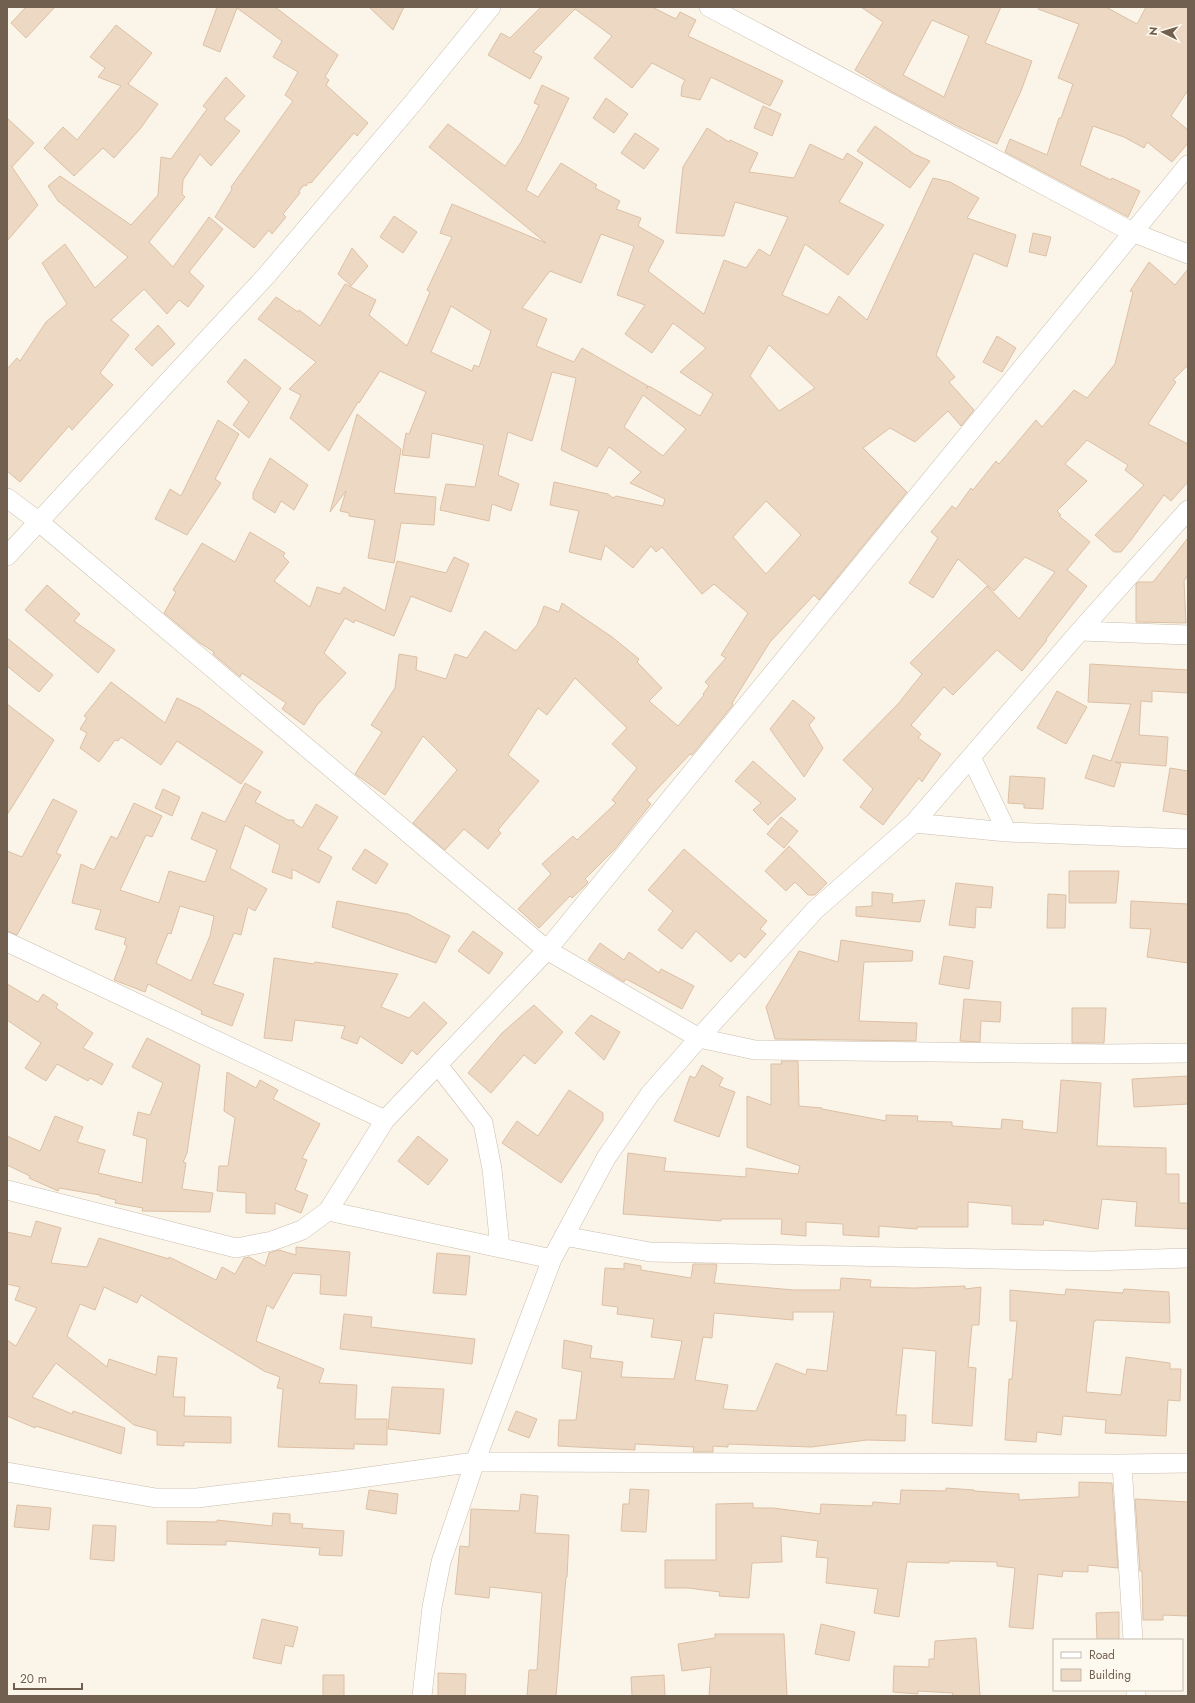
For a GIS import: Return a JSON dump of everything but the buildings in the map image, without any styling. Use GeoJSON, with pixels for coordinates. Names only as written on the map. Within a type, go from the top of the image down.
{"type":"FeatureCollection","features":[{"type":"Feature","properties":{"kind":"street"},"geometry":{"type":"LineString","coordinates":[[7,556],[266,276],[412,104],[491,7]]}},
{"type":"Feature","properties":{"kind":"street"},"geometry":{"type":"LineString","coordinates":[[709,7],[1132,232],[1174,247],[1188,254]]}},
{"type":"Feature","properties":{"kind":"street"},"geometry":{"type":"LineString","coordinates":[[7,1190],[236,1248],[272,1241],[302,1230],[328,1211],[386,1120],[547,950],[1188,165]]}},
{"type":"Feature","properties":{"kind":"street"},"geometry":{"type":"LineString","coordinates":[[7,498],[38,521],[547,950],[699,1038],[755,1050],[1105,1054],[1188,1053]]}},
{"type":"Feature","properties":{"kind":"street"},"geometry":{"type":"LineString","coordinates":[[422,1696],[432,1607],[441,1562],[475,1462],[552,1259],[606,1158],[650,1094],[699,1038],[815,910],[914,823],[1080,631],[1188,510]]}},
{"type":"Feature","properties":{"kind":"street"},"geometry":{"type":"LineString","coordinates":[[1080,631],[1188,635]]}},
{"type":"Feature","properties":{"kind":"street"},"geometry":{"type":"LineString","coordinates":[[971,757],[1007,832]]}},
{"type":"Feature","properties":{"kind":"street"},"geometry":{"type":"LineString","coordinates":[[914,823],[1007,832],[1188,839]]}},
{"type":"Feature","properties":{"kind":"street"},"geometry":{"type":"LineString","coordinates":[[7,942],[386,1120]]}},
{"type":"Feature","properties":{"kind":"street"},"geometry":{"type":"LineString","coordinates":[[438,1065],[483,1123],[492,1169],[500,1248]]}},
{"type":"Feature","properties":{"kind":"street"},"geometry":{"type":"LineString","coordinates":[[328,1211],[552,1259]]}},
{"type":"Feature","properties":{"kind":"street"},"geometry":{"type":"LineString","coordinates":[[564,1236],[650,1252],[1093,1261],[1188,1258]]}},
{"type":"Feature","properties":{"kind":"street"},"geometry":{"type":"LineString","coordinates":[[7,1472],[156,1498],[197,1498],[339,1481],[475,1462],[1188,1463]]}},
{"type":"Feature","properties":{"kind":"street"},"geometry":{"type":"LineString","coordinates":[[1122,1464],[1133,1639]]}}]}
